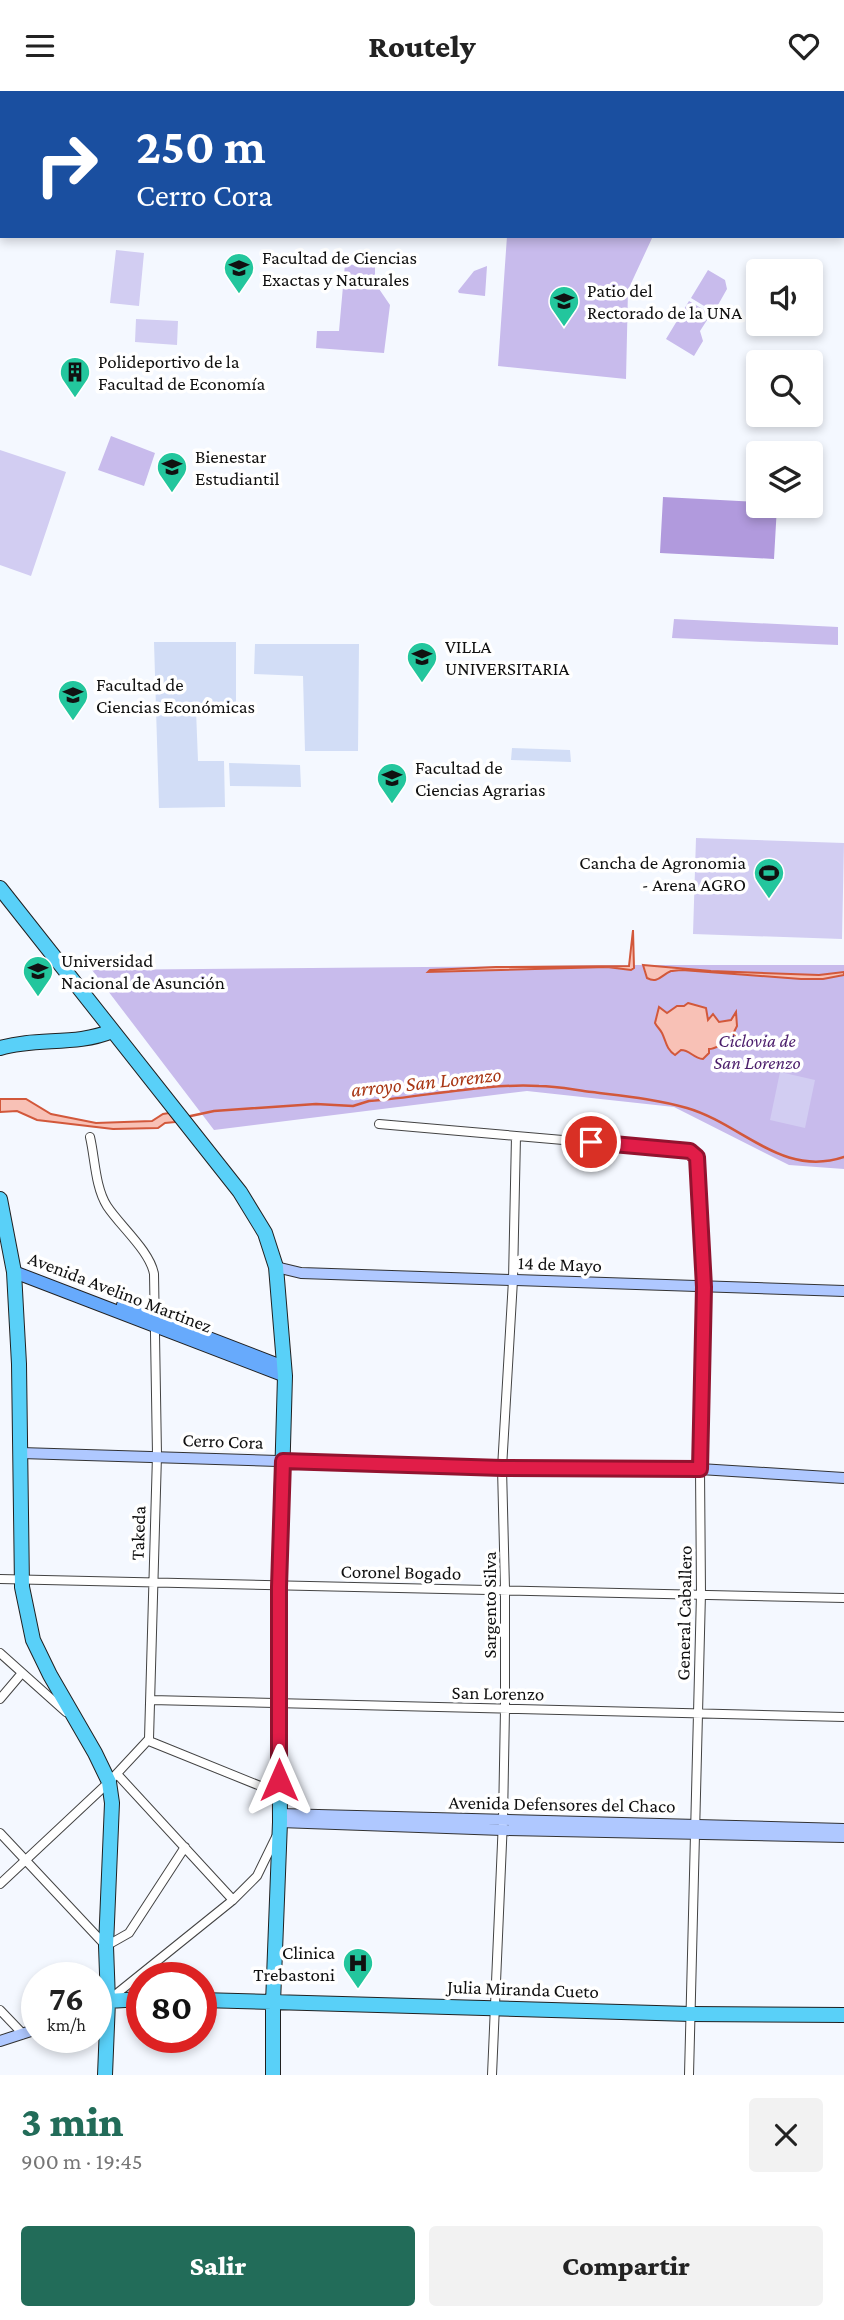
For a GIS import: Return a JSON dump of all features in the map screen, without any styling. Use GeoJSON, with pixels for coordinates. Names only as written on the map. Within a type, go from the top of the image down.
{"type":"FeatureCollection","features":[{"type":"Feature","properties":{"kind":"highway"},"geometry":{"type":"LineString","coordinates":[[0,888],[255,1214],[265,1233],[276,1266],[285,1372],[279,1587],[280,1821],[273,2075]]}},
{"type":"Feature","properties":{"kind":"highway"},"geometry":{"type":"LineString","coordinates":[[0,1048],[21,1042],[93,1039],[112,1031]]}},
{"type":"Feature","properties":{"kind":"highway"},"geometry":{"type":"LineString","coordinates":[[0,1199],[14,1272],[21,1453],[22,1587],[33,1640],[50,1675],[113,1778],[105,1962]]}},
{"type":"Feature","properties":{"kind":"highway","name":"Julia Miranda Cueto"},"geometry":{"type":"LineString","coordinates":[[217,2001],[691,2014],[844,2015]]}},
{"type":"Feature","properties":{"kind":"highway"},"geometry":{"type":"LineString","coordinates":[[104,2053],[105,2075]]}},
{"type":"Feature","properties":{"kind":"main road","name":"Avenida Avelino Martinez"},"geometry":{"type":"LineString","coordinates":[[14,1272],[285,1372]]}},
{"type":"Feature","properties":{"kind":"street"},"geometry":{"type":"LineString","coordinates":[[379,1124],[516,1136]]}},
{"type":"Feature","properties":{"kind":"street","name":"General Caballero"},"geometry":{"type":"LineString","coordinates":[[516,1136],[690,1151],[699,1162],[704,1287],[700,1469],[701,1593],[689,2075]]}},
{"type":"Feature","properties":{"kind":"street","name":"Sargento Silva"},"geometry":{"type":"LineString","coordinates":[[492,2075],[505,1709],[502,1468],[513,1280],[516,1136]]}},
{"type":"Feature","properties":{"kind":"street","name":"Takeda"},"geometry":{"type":"LineString","coordinates":[[90,1137],[101,1193],[106,1205],[153,1267],[157,1455],[149,1741]]}},
{"type":"Feature","properties":{"kind":"street","name":"14 de Mayo"},"geometry":{"type":"LineString","coordinates":[[276,1266],[301,1273],[844,1291]]}},
{"type":"Feature","properties":{"kind":"street","name":"Cerro Cora"},"geometry":{"type":"LineString","coordinates":[[21,1453],[157,1455],[502,1468],[700,1469],[844,1478]]}},
{"type":"Feature","properties":{"kind":"street","name":"Coronel Bogado"},"geometry":{"type":"LineString","coordinates":[[0,1580],[844,1598]]}},
{"type":"Feature","properties":{"kind":"street"},"geometry":{"type":"LineString","coordinates":[[0,1653],[79,1723]]}},
{"type":"Feature","properties":{"kind":"street"},"geometry":{"type":"LineString","coordinates":[[0,1699],[22,1673]]}},
{"type":"Feature","properties":{"kind":"street","name":"San Lorenzo"},"geometry":{"type":"LineString","coordinates":[[151,1700],[844,1717]]}},
{"type":"Feature","properties":{"kind":"street"},"geometry":{"type":"LineString","coordinates":[[0,1884],[149,1741],[280,1794]]}},
{"type":"Feature","properties":{"kind":"street"},"geometry":{"type":"LineString","coordinates":[[113,1778],[185,1846],[233,1900]]}},
{"type":"Feature","properties":{"kind":"street"},"geometry":{"type":"LineString","coordinates":[[112,1995],[233,1900],[257,1876],[264,1865],[280,1821]]}},
{"type":"Feature","properties":{"kind":"street","name":"Avenida Defensores del Chaco"},"geometry":{"type":"LineString","coordinates":[[280,1821],[694,1830],[844,1837]]}},
{"type":"Feature","properties":{"kind":"street","name":"Avenida Defensores del Chaco"},"geometry":{"type":"LineString","coordinates":[[694,1830],[844,1829]]}},
{"type":"Feature","properties":{"kind":"street"},"geometry":{"type":"LineString","coordinates":[[0,1833],[106,1946],[129,1933],[185,1846]]}},
{"type":"Feature","properties":{"kind":"street"},"geometry":{"type":"LineString","coordinates":[[0,2010],[21,2032]]}},
{"type":"Feature","properties":{"kind":"street"},"geometry":{"type":"LineString","coordinates":[[0,2041],[21,2035]]}},
{"type":"Feature","properties":{"kind":"shaded area"},"geometry":{"type":"Polygon","coordinates":[[[116,250],[144,253],[139,306],[110,303],[116,250]]]}},
{"type":"Feature","properties":{"kind":"shaded area"},"geometry":{"type":"Polygon","coordinates":[[[136,319],[178,321],[177,345],[135,342],[136,319]]]}},
{"type":"Feature","properties":{"kind":"shaded area"},"geometry":{"type":"Polygon","coordinates":[[[0,450],[66,472],[31,576],[0,565],[0,450]]]}},
{"type":"Feature","properties":{"kind":"shaded area"},"geometry":{"type":"Polygon","coordinates":[[[663,497],[746,501],[746,518],[776,518],[774,559],[660,553],[663,497]]]}},
{"type":"Feature","properties":{"kind":"shaded area"},"geometry":{"type":"Polygon","coordinates":[[[154,642],[236,642],[236,709],[196,710],[198,761],[224,761],[225,807],[159,808],[154,642]]]}},
{"type":"Feature","properties":{"kind":"shaded area"},"geometry":{"type":"Polygon","coordinates":[[[255,644],[359,644],[358,751],[305,751],[303,676],[254,674],[255,644]]]}},
{"type":"Feature","properties":{"kind":"shaded area"},"geometry":{"type":"Polygon","coordinates":[[[512,748],[570,750],[571,762],[511,760],[512,748]]]}},
{"type":"Feature","properties":{"kind":"shaded area"},"geometry":{"type":"Polygon","coordinates":[[[229,763],[300,765],[301,787],[230,786],[229,763]]]}},
{"type":"Feature","properties":{"kind":"shaded area","name":"Cancha de Agronomia - Arena AGRO"},"geometry":{"type":"Polygon","coordinates":[[[696,838],[844,843],[842,939],[693,934],[696,838]]]}},
{"type":"Feature","properties":{"kind":"shaded area"},"geometry":{"type":"Polygon","coordinates":[[[633,930],[634,968],[631,970],[607,967],[428,972],[496,967],[629,966],[633,930]]]}},
{"type":"Feature","properties":{"kind":"shaded area"},"geometry":{"type":"Polygon","coordinates":[[[643,965],[711,971],[819,975],[844,972],[844,975],[801,979],[682,970],[671,971],[654,980],[647,978],[643,965]]]}},
{"type":"Feature","properties":{"kind":"shaded area"},"geometry":{"type":"Polygon","coordinates":[[[688,1003],[706,1008],[708,1020],[713,1014],[719,1022],[731,1020],[736,1012],[737,1026],[733,1034],[741,1039],[734,1046],[724,1043],[709,1049],[703,1059],[684,1050],[675,1055],[672,1053],[655,1023],[659,1007],[667,1013],[688,1003]]]}},
{"type":"Feature","properties":{"kind":"shaded area"},"geometry":{"type":"Polygon","coordinates":[[[780,1072],[815,1080],[805,1128],[770,1120],[780,1072]]]}},
{"type":"Feature","properties":{"kind":"shaded area"},"geometry":{"type":"Polygon","coordinates":[[[0,1099],[26,1099],[51,1114],[96,1123],[152,1121],[169,1113],[176,1122],[165,1123],[158,1128],[113,1129],[37,1120],[17,1111],[0,1112],[0,1099]]]}},
{"type":"Feature","properties":{"kind":"green space","name":"Patio del Rectorado de la UNA"},"geometry":{"type":"Polygon","coordinates":[[[507,238],[652,238],[628,290],[626,379],[498,366],[507,238]]]}},
{"type":"Feature","properties":{"kind":"green space"},"geometry":{"type":"Polygon","coordinates":[[[345,264],[375,267],[375,283],[390,305],[384,353],[316,348],[317,331],[339,331],[345,264]]]}},
{"type":"Feature","properties":{"kind":"green space"},"geometry":{"type":"Polygon","coordinates":[[[487,266],[485,296],[459,293],[474,271],[487,266]]]}},
{"type":"Feature","properties":{"kind":"green space"},"geometry":{"type":"Polygon","coordinates":[[[708,270],[725,280],[727,289],[714,312],[691,298],[708,270]]]}},
{"type":"Feature","properties":{"kind":"green space"},"geometry":{"type":"Polygon","coordinates":[[[689,301],[711,314],[700,331],[703,341],[694,356],[666,339],[689,301]]]}},
{"type":"Feature","properties":{"kind":"green space"},"geometry":{"type":"Polygon","coordinates":[[[111,436],[155,453],[144,486],[98,470],[111,436]]]}},
{"type":"Feature","properties":{"kind":"green space"},"geometry":{"type":"Polygon","coordinates":[[[674,619],[838,627],[838,645],[672,638],[674,619]]]}},
{"type":"Feature","properties":{"kind":"green space","name":"Ciclovia de San Lorenzo"},"geometry":{"type":"Polygon","coordinates":[[[844,965],[844,1169],[789,1165],[674,1107],[527,1091],[214,1130],[92,970],[844,965]]]}},
{"type":"Feature","properties":{"kind":"waterway","name":"arroyo San Lorenzo"},"geometry":{"type":"LineString","coordinates":[[186,1117],[214,1111],[316,1104],[353,1106],[369,1101],[475,1088],[546,1086],[640,1098],[687,1108],[782,1155],[801,1160],[822,1162],[844,1157]]}},
{"type":"Feature","properties":{"kind":"place","name":"Facultad de Ciencias Exactas y Naturales"},"geometry":{"type":"Point","coordinates":[239,295]}},
{"type":"Feature","properties":{"kind":"place","name":"Patio del Rectorado de la UNA"},"geometry":{"type":"Point","coordinates":[564,328]}},
{"type":"Feature","properties":{"kind":"place","name":"Polideportivo de la Facultad de Economía"},"geometry":{"type":"Point","coordinates":[75,399]}},
{"type":"Feature","properties":{"kind":"place","name":"Bienestar Estudiantil"},"geometry":{"type":"Point","coordinates":[172,494]}},
{"type":"Feature","properties":{"kind":"place","name":"VILLA UNIVERSITARIA"},"geometry":{"type":"Point","coordinates":[422,684]}},
{"type":"Feature","properties":{"kind":"place","name":"Facultad de Ciencias Económicas"},"geometry":{"type":"Point","coordinates":[73,722]}},
{"type":"Feature","properties":{"kind":"place","name":"Facultad de Ciencias Agrarias"},"geometry":{"type":"Point","coordinates":[392,805]}},
{"type":"Feature","properties":{"kind":"place","name":"Cancha de Agronomia - Arena AGRO"},"geometry":{"type":"Point","coordinates":[769,900]}},
{"type":"Feature","properties":{"kind":"place","name":"Universidad Nacional de Asunción"},"geometry":{"type":"Point","coordinates":[38,998]}},
{"type":"Feature","properties":{"kind":"place","name":"Clinica Trebastoni"},"geometry":{"type":"Point","coordinates":[358,1990]}},
{"type":"Feature","properties":{"kind":"route"},"geometry":{"type":"LineString","coordinates":[[279,1780],[279,1587],[283,1461],[502,1468],[700,1469],[704,1287],[699,1162],[690,1151],[591,1142]]}}]}
